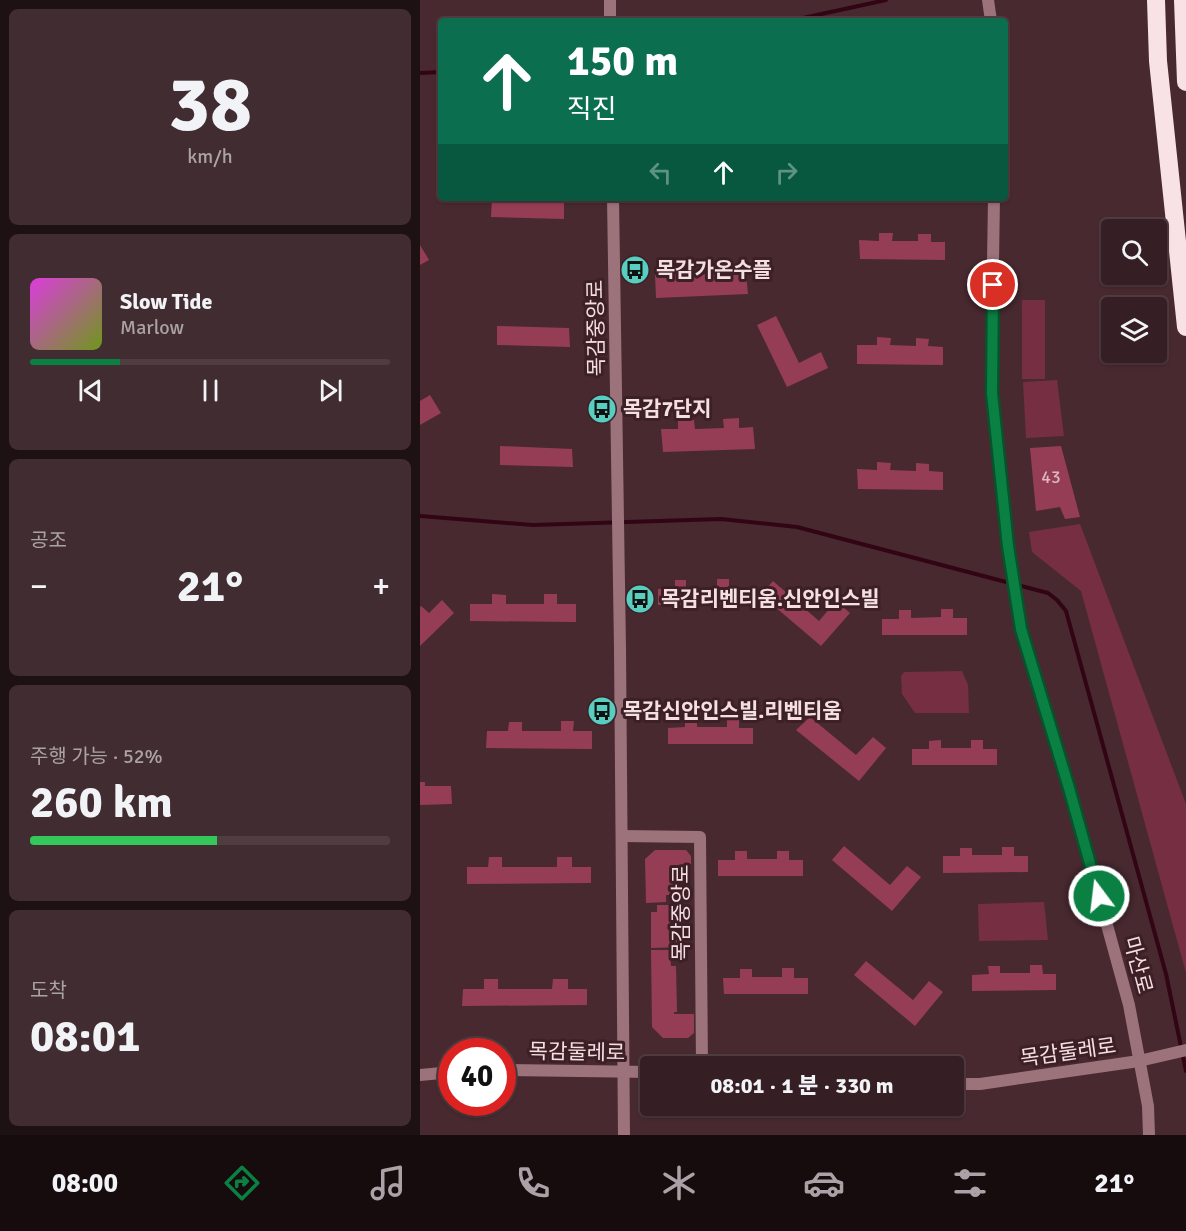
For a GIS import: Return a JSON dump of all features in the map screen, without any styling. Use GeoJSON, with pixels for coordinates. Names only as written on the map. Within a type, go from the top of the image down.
{"type":"FeatureCollection","features":[{"type":"Feature","properties":{"kind":"highway"},"geometry":{"type":"LineString","coordinates":[[1156,0],[1158,61],[1186,327]]}},
{"type":"Feature","properties":{"kind":"highway"},"geometry":{"type":"LineString","coordinates":[[1183,0],[1186,82]]}},
{"type":"Feature","properties":{"kind":"street"},"geometry":{"type":"LineString","coordinates":[[610,0],[610,18]]}},
{"type":"Feature","properties":{"kind":"street"},"geometry":{"type":"LineString","coordinates":[[988,0],[991,18]]}},
{"type":"Feature","properties":{"kind":"street","name":"목감중앙로"},"geometry":{"type":"LineString","coordinates":[[613,201],[622,836],[700,837],[702,1056]]}},
{"type":"Feature","properties":{"kind":"street","name":"마산로"},"geometry":{"type":"LineString","coordinates":[[994,201],[992,393],[1009,548],[1021,629],[1082,833],[1129,1005],[1148,1106],[1149,1135]]}},
{"type":"Feature","properties":{"kind":"street"},"geometry":{"type":"LineString","coordinates":[[622,836],[624,1135]]}},
{"type":"Feature","properties":{"kind":"street","name":"목감둘레로"},"geometry":{"type":"LineString","coordinates":[[964,1084],[980,1084],[1139,1061],[1186,1050]]}},
{"type":"Feature","properties":{"kind":"street","name":"목감둘레로"},"geometry":{"type":"LineString","coordinates":[[516,1071],[640,1072]]}},
{"type":"Feature","properties":{"kind":"street"},"geometry":{"type":"LineString","coordinates":[[420,1075],[438,1073]]}},
{"type":"Feature","properties":{"kind":"shaded area"},"geometry":{"type":"Polygon","coordinates":[[[1022,300],[1045,300],[1045,379],[1022,379],[1022,300]]]}},
{"type":"Feature","properties":{"kind":"shaded area"},"geometry":{"type":"Polygon","coordinates":[[[1057,380],[1064,436],[1026,438],[1023,382],[1057,380]]]}},
{"type":"Feature","properties":{"kind":"shaded area"},"geometry":{"type":"Polygon","coordinates":[[[1080,524],[1186,804],[1186,973],[1081,591],[1032,552],[1029,532],[1080,524]]]}},
{"type":"Feature","properties":{"kind":"shaded area"},"geometry":{"type":"Polygon","coordinates":[[[962,671],[968,685],[969,713],[915,713],[902,694],[901,676],[904,672],[962,671]]]}},
{"type":"Feature","properties":{"kind":"shaded area"},"geometry":{"type":"Polygon","coordinates":[[[1044,902],[1048,940],[979,941],[978,904],[1044,902]]]}},
{"type":"Feature","properties":{"kind":"building"},"geometry":{"type":"Polygon","coordinates":[[[492,201],[564,201],[564,219],[491,217],[492,201]]]}},
{"type":"Feature","properties":{"kind":"building"},"geometry":{"type":"Polygon","coordinates":[[[879,233],[893,233],[892,241],[918,241],[918,234],[931,234],[931,242],[945,242],[945,260],[860,259],[859,240],[879,241],[879,233]]]}},
{"type":"Feature","properties":{"kind":"building"},"geometry":{"type":"Polygon","coordinates":[[[420,245],[429,260],[420,265],[420,245]]]}},
{"type":"Feature","properties":{"kind":"building"},"geometry":{"type":"Polygon","coordinates":[[[732,264],[733,273],[746,273],[748,294],[656,298],[655,275],[672,275],[671,267],[687,266],[688,275],[718,274],[717,265],[732,264]]]}},
{"type":"Feature","properties":{"kind":"building"},"geometry":{"type":"Polygon","coordinates":[[[776,316],[799,363],[821,352],[828,368],[787,387],[757,325],[776,316]]]}},
{"type":"Feature","properties":{"kind":"building"},"geometry":{"type":"Polygon","coordinates":[[[497,326],[569,328],[570,347],[497,345],[497,326]]]}},
{"type":"Feature","properties":{"kind":"building"},"geometry":{"type":"Polygon","coordinates":[[[877,337],[891,338],[890,345],[916,346],[916,338],[929,339],[928,346],[943,347],[943,365],[857,364],[857,345],[877,345],[877,337]]]}},
{"type":"Feature","properties":{"kind":"building"},"geometry":{"type":"Polygon","coordinates":[[[430,395],[441,413],[420,425],[420,401],[430,395]]]}},
{"type":"Feature","properties":{"kind":"building"},"geometry":{"type":"Polygon","coordinates":[[[739,418],[739,428],[753,427],[755,449],[663,452],[661,429],[678,429],[678,421],[694,420],[695,429],[724,428],[723,419],[739,418]]]}},
{"type":"Feature","properties":{"kind":"building"},"geometry":{"type":"Polygon","coordinates":[[[500,446],[572,449],[573,467],[500,465],[500,446]]]}},
{"type":"Feature","properties":{"kind":"building"},"geometry":{"type":"Polygon","coordinates":[[[1061,446],[1080,517],[1065,519],[1060,507],[1036,511],[1030,448],[1061,446]]]}},
{"type":"Feature","properties":{"kind":"building"},"geometry":{"type":"Polygon","coordinates":[[[877,462],[891,463],[890,470],[916,471],[916,463],[929,464],[929,471],[943,472],[943,490],[858,489],[857,469],[877,470],[877,462]]]}},
{"type":"Feature","properties":{"kind":"building"},"geometry":{"type":"Polygon","coordinates":[[[717,579],[729,579],[729,589],[742,589],[743,605],[658,605],[658,589],[675,589],[675,580],[686,580],[686,588],[717,588],[717,579]]]}},
{"type":"Feature","properties":{"kind":"building"},"geometry":{"type":"Polygon","coordinates":[[[773,581],[819,621],[836,601],[850,613],[821,646],[761,595],[773,581]]]}},
{"type":"Feature","properties":{"kind":"building"},"geometry":{"type":"Polygon","coordinates":[[[492,594],[506,595],[506,604],[544,604],[544,594],[557,594],[557,604],[576,604],[576,622],[470,621],[470,604],[492,604],[492,594]]]}},
{"type":"Feature","properties":{"kind":"building"},"geometry":{"type":"Polygon","coordinates":[[[442,600],[454,613],[420,646],[420,607],[429,613],[442,600]]]}},
{"type":"Feature","properties":{"kind":"building"},"geometry":{"type":"Polygon","coordinates":[[[941,609],[953,609],[953,618],[967,618],[967,635],[882,635],[882,619],[899,619],[899,610],[911,610],[911,618],[941,617],[941,609]]]}},
{"type":"Feature","properties":{"kind":"building"},"geometry":{"type":"Polygon","coordinates":[[[810,717],[856,755],[873,737],[886,748],[859,781],[796,730],[810,717]]]}},
{"type":"Feature","properties":{"kind":"building"},"geometry":{"type":"Polygon","coordinates":[[[739,718],[739,728],[753,728],[753,744],[668,744],[668,728],[685,727],[685,719],[697,719],[697,727],[727,727],[727,719],[739,718]]]}},
{"type":"Feature","properties":{"kind":"building"},"geometry":{"type":"Polygon","coordinates":[[[561,721],[574,721],[573,731],[592,731],[592,749],[486,748],[487,731],[508,731],[509,722],[522,722],[522,731],[561,731],[561,721]]]}},
{"type":"Feature","properties":{"kind":"building"},"geometry":{"type":"Polygon","coordinates":[[[941,740],[941,748],[971,748],[971,740],[983,740],[983,749],[997,749],[997,765],[912,765],[912,749],[929,749],[929,741],[941,740]]]}},
{"type":"Feature","properties":{"kind":"building"},"geometry":{"type":"Polygon","coordinates":[[[420,782],[425,782],[425,786],[451,786],[452,804],[420,805],[420,782]]]}},
{"type":"Feature","properties":{"kind":"building"},"geometry":{"type":"Polygon","coordinates":[[[844,846],[890,885],[907,866],[921,877],[892,911],[832,860],[844,846]]]}},
{"type":"Feature","properties":{"kind":"building"},"geometry":{"type":"Polygon","coordinates":[[[1002,847],[1014,847],[1014,856],[1028,856],[1028,872],[943,873],[943,856],[960,856],[960,848],[972,848],[972,855],[1002,855],[1002,847]]]}},
{"type":"Feature","properties":{"kind":"building"},"geometry":{"type":"Polygon","coordinates":[[[655,850],[686,850],[691,856],[691,864],[686,864],[686,873],[676,873],[676,895],[666,895],[666,902],[646,903],[645,859],[655,850]]]}},
{"type":"Feature","properties":{"kind":"building"},"geometry":{"type":"Polygon","coordinates":[[[735,851],[747,851],[747,859],[777,859],[777,851],[789,851],[789,860],[803,860],[803,876],[718,876],[718,860],[735,860],[735,851]]]}},
{"type":"Feature","properties":{"kind":"building"},"geometry":{"type":"Polygon","coordinates":[[[489,857],[502,857],[502,867],[557,867],[557,857],[572,857],[572,867],[591,867],[591,883],[467,884],[467,867],[488,867],[489,857]]]}},
{"type":"Feature","properties":{"kind":"building"},"geometry":{"type":"Polygon","coordinates":[[[657,905],[677,905],[677,911],[684,911],[684,947],[651,948],[651,912],[657,912],[657,905]]]}},
{"type":"Feature","properties":{"kind":"building"},"geometry":{"type":"Polygon","coordinates":[[[651,950],[670,950],[671,966],[676,966],[677,1012],[674,1014],[694,1014],[694,1033],[688,1038],[663,1038],[652,1027],[651,950]]]}},
{"type":"Feature","properties":{"kind":"building"},"geometry":{"type":"Polygon","coordinates":[[[866,961],[913,1000],[929,981],[943,992],[915,1026],[854,975],[866,961]]]}},
{"type":"Feature","properties":{"kind":"building"},"geometry":{"type":"Polygon","coordinates":[[[1030,965],[1042,965],[1043,974],[1056,974],[1056,990],[972,991],[972,975],[989,974],[988,966],[1000,966],[1000,973],[1030,973],[1030,965]]]}},
{"type":"Feature","properties":{"kind":"building"},"geometry":{"type":"Polygon","coordinates":[[[782,968],[794,968],[794,978],[808,978],[808,994],[724,994],[723,978],[740,978],[740,969],[752,969],[752,977],[782,977],[782,968]]]}},
{"type":"Feature","properties":{"kind":"building"},"geometry":{"type":"Polygon","coordinates":[[[484,979],[498,979],[498,989],[552,989],[553,979],[568,979],[568,989],[587,989],[587,1005],[462,1006],[463,989],[484,989],[484,979]]]}},
{"type":"Feature","properties":{"kind":"waterway"},"geometry":{"type":"LineString","coordinates":[[803,18],[886,0]]}},
{"type":"Feature","properties":{"kind":"waterway"},"geometry":{"type":"LineString","coordinates":[[420,73],[438,72]]}},
{"type":"Feature","properties":{"kind":"waterway"},"geometry":{"type":"LineString","coordinates":[[420,516],[533,525],[721,519],[797,527],[1048,593],[1066,611],[1166,974],[1186,1071]]}},
{"type":"Feature","properties":{"kind":"place","name":"목감가온수플"},"geometry":{"type":"Point","coordinates":[635,270]}},
{"type":"Feature","properties":{"kind":"place","name":"목감7단지"},"geometry":{"type":"Point","coordinates":[602,409]}},
{"type":"Feature","properties":{"kind":"place","name":"목감리벤티움.신안인스빌"},"geometry":{"type":"Point","coordinates":[640,599]}},
{"type":"Feature","properties":{"kind":"place","name":"목감신안인스빌.리벤티움"},"geometry":{"type":"Point","coordinates":[602,711]}},
{"type":"Feature","properties":{"kind":"route"},"geometry":{"type":"LineString","coordinates":[[993,285],[992,393],[1008,546],[1021,629],[1099,896]]}}]}
